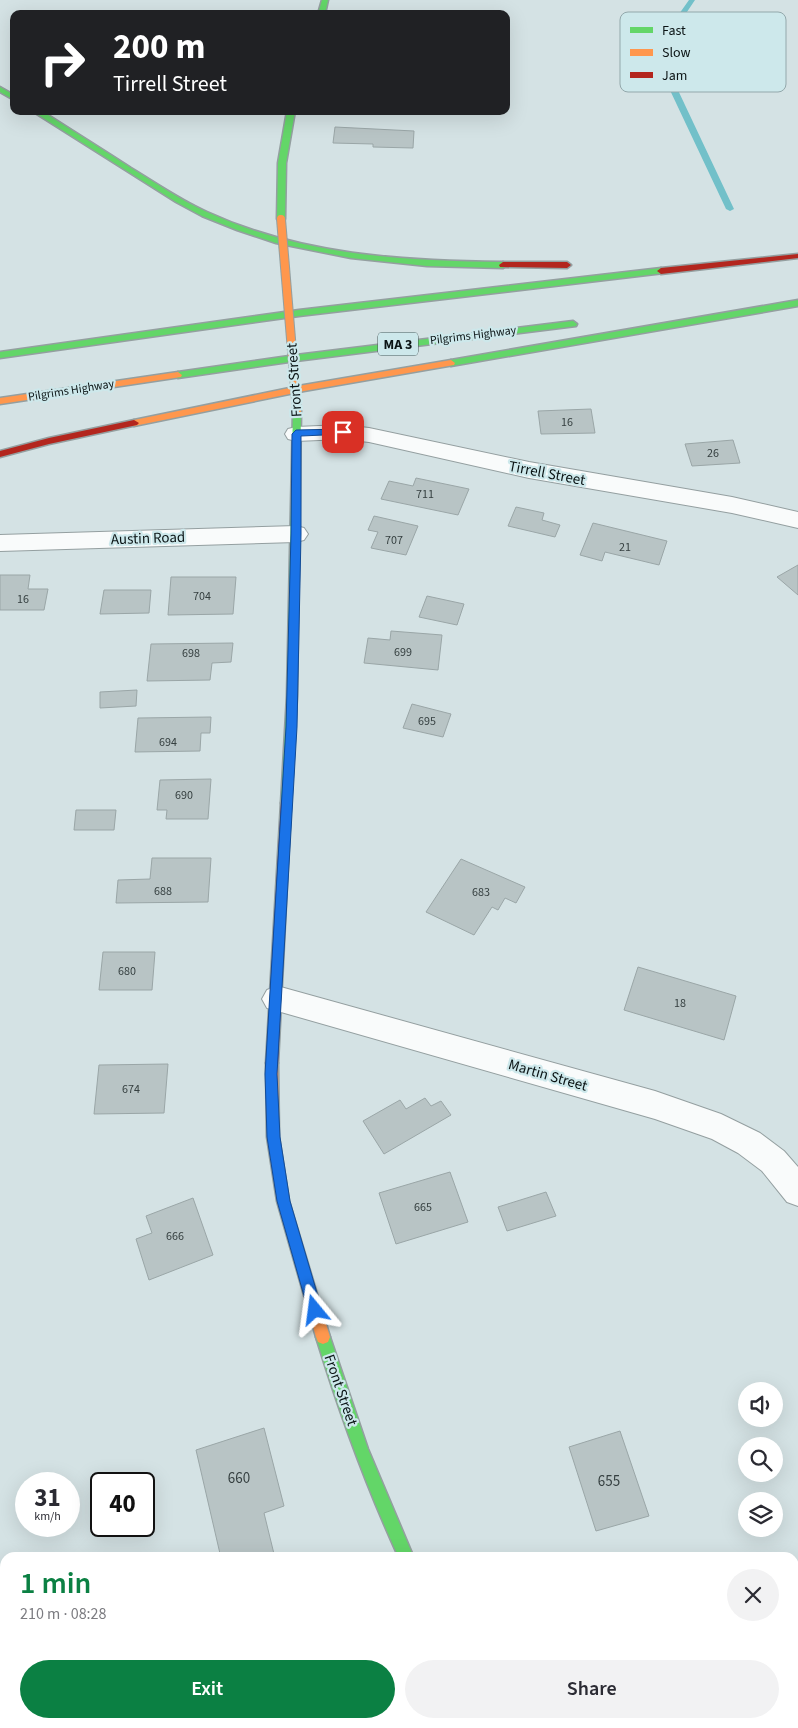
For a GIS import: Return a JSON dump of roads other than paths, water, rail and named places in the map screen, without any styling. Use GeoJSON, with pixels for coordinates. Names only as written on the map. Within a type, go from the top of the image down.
{"type":"FeatureCollection","features":[{"type":"Feature","properties":{"kind":"main road"},"geometry":{"type":"LineString","coordinates":[[42,115],[193,208],[234,227],[278,240],[345,254],[413,262],[497,265],[583,265]]}},
{"type":"Feature","properties":{"kind":"main road","name":"Front Street"},"geometry":{"type":"LineString","coordinates":[[290,115],[282,163],[281,220],[297,422],[296,534],[291,743],[271,1074],[273,1137],[283,1201],[331,1365],[386,1513],[405,1552]]}},
{"type":"Feature","properties":{"kind":"main road"},"geometry":{"type":"LineString","coordinates":[[619,264],[798,255]]}},
{"type":"Feature","properties":{"kind":"main road"},"geometry":{"type":"LineString","coordinates":[[0,355],[279,315],[798,255]]}},
{"type":"Feature","properties":{"kind":"main road"},"geometry":{"type":"LineString","coordinates":[[669,313],[798,299]]}},
{"type":"Feature","properties":{"kind":"main road"},"geometry":{"type":"LineString","coordinates":[[0,454],[64,438],[304,388],[798,303]]}},
{"type":"Feature","properties":{"kind":"main road","name":"Pilgrims Highway"},"geometry":{"type":"LineString","coordinates":[[0,401],[296,358],[580,323]]}},
{"type":"Feature","properties":{"kind":"street","name":"Tirrell Street"},"geometry":{"type":"LineString","coordinates":[[297,422],[343,432],[369,435],[528,470],[752,509],[798,520]]}},
{"type":"Feature","properties":{"kind":"street","name":"Austin Road"},"geometry":{"type":"LineString","coordinates":[[0,543],[296,534]]}},
{"type":"Feature","properties":{"kind":"street","name":"Martin Street"},"geometry":{"type":"LineString","coordinates":[[277,999],[655,1105],[721,1128],[749,1144],[772,1161],[798,1191]]}},
{"type":"Feature","properties":{"kind":"waterway"},"geometry":{"type":"LineString","coordinates":[[684,12],[692,0]]}},
{"type":"Feature","properties":{"kind":"waterway"},"geometry":{"type":"LineString","coordinates":[[675,92],[730,209]]}}]}
